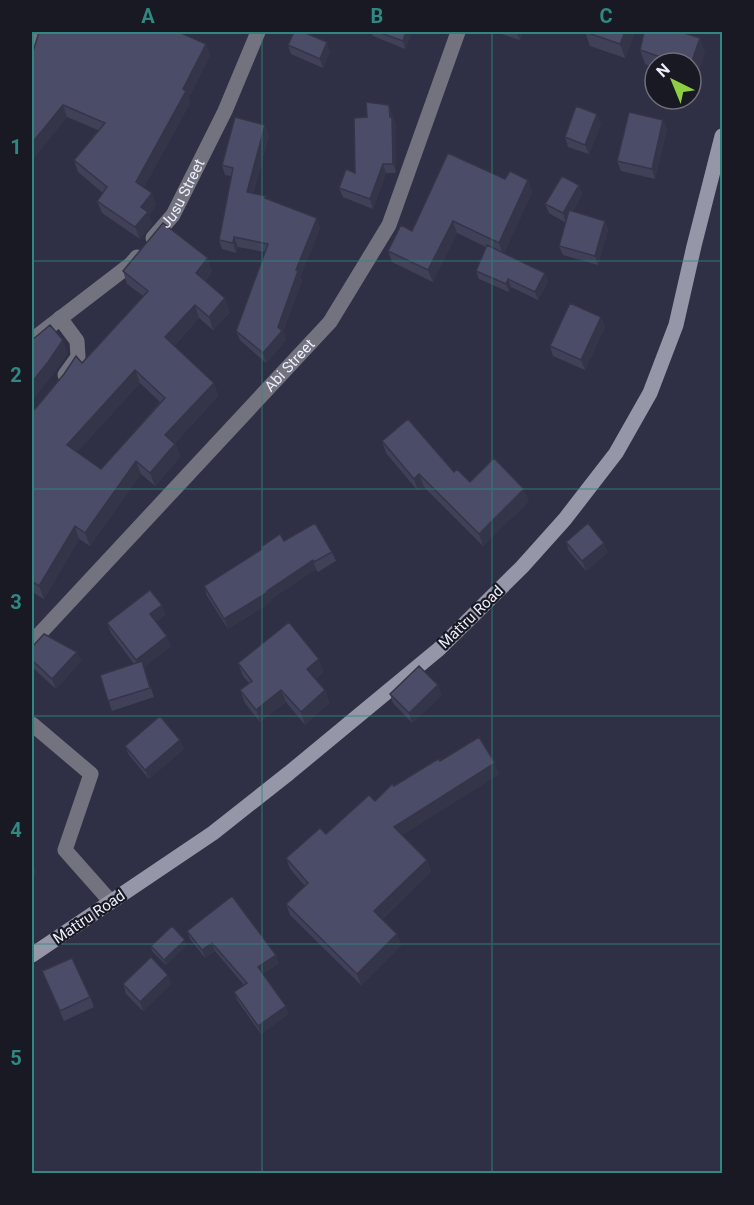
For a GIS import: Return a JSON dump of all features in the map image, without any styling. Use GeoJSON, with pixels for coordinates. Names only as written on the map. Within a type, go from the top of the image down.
{"type":"FeatureCollection","features":[{"type":"Feature","properties":{"kind":"main road","name":"Mattru Road"},"geometry":{"type":"LineString","coordinates":[[32,955],[213,833],[289,773],[430,657],[522,567],[566,519],[616,453],[650,393],[676,325],[723,136]]}},
{"type":"Feature","properties":{"kind":"street"},"geometry":{"type":"LineString","coordinates":[[32,46],[38,32]]}},
{"type":"Feature","properties":{"kind":"street","name":"Jusu Street"},"geometry":{"type":"LineString","coordinates":[[32,340],[131,264],[173,215],[225,111],[258,32]]}},
{"type":"Feature","properties":{"kind":"street","name":"Abi Street"},"geometry":{"type":"LineString","coordinates":[[32,642],[330,322],[389,225],[458,32]]}},
{"type":"Feature","properties":{"kind":"street"},"geometry":{"type":"LineString","coordinates":[[54,390],[78,357],[77,341],[60,318]]}},
{"type":"Feature","properties":{"kind":"street"},"geometry":{"type":"LineString","coordinates":[[32,724],[91,774],[65,850],[111,902]]}},
{"type":"Feature","properties":{"kind":"building"},"geometry":{"type":"Polygon","coordinates":[[[39,32],[179,32],[206,44],[183,89],[186,91],[136,182],[152,193],[141,207],[148,212],[135,227],[97,201],[107,187],[74,160],[105,123],[63,105],[32,143],[32,55],[39,32]]]}},
{"type":"Feature","properties":{"kind":"building"},"geometry":{"type":"Polygon","coordinates":[[[294,32],[303,32],[327,42],[320,59],[288,45],[294,32]]]}},
{"type":"Feature","properties":{"kind":"building"},"geometry":{"type":"Polygon","coordinates":[[[378,32],[406,32],[403,41],[378,32]]]}},
{"type":"Feature","properties":{"kind":"building"},"geometry":{"type":"Polygon","coordinates":[[[585,32],[625,32],[620,44],[585,32]]]}},
{"type":"Feature","properties":{"kind":"building"},"geometry":{"type":"Polygon","coordinates":[[[644,32],[681,32],[700,38],[696,51],[640,50],[644,32]]]}},
{"type":"Feature","properties":{"kind":"building"},"geometry":{"type":"Polygon","coordinates":[[[366,102],[389,105],[390,117],[392,117],[393,164],[383,164],[370,199],[339,188],[346,169],[355,173],[354,118],[367,117],[366,102]]]}},
{"type":"Feature","properties":{"kind":"building"},"geometry":{"type":"Polygon","coordinates":[[[576,106],[597,114],[585,145],[565,137],[576,106]]]}},
{"type":"Feature","properties":{"kind":"building"},"geometry":{"type":"Polygon","coordinates":[[[629,112],[663,120],[652,169],[617,161],[629,112]]]}},
{"type":"Feature","properties":{"kind":"building"},"geometry":{"type":"Polygon","coordinates":[[[235,117],[265,125],[247,192],[266,196],[265,198],[317,218],[296,270],[298,271],[278,327],[282,331],[263,353],[236,331],[268,244],[234,237],[233,243],[219,240],[233,168],[222,165],[235,117]]]}},
{"type":"Feature","properties":{"kind":"building"},"geometry":{"type":"Polygon","coordinates":[[[448,153],[505,179],[510,171],[528,180],[499,243],[453,221],[428,270],[388,251],[401,225],[412,231],[448,153]]]}},
{"type":"Feature","properties":{"kind":"building"},"geometry":{"type":"Polygon","coordinates":[[[562,176],[579,185],[563,213],[545,204],[562,176]]]}},
{"type":"Feature","properties":{"kind":"building"},"geometry":{"type":"Polygon","coordinates":[[[569,210],[605,221],[595,256],[559,246],[569,210]]]}},
{"type":"Feature","properties":{"kind":"building"},"geometry":{"type":"Polygon","coordinates":[[[163,223],[208,258],[196,273],[225,298],[209,317],[195,305],[165,337],[214,383],[165,435],[175,444],[150,473],[136,461],[85,533],[75,526],[39,586],[32,581],[32,411],[64,374],[76,356],[82,363],[148,291],[123,271],[163,223]],[[135,370],[67,445],[101,469],[165,398],[135,370]]]}},
{"type":"Feature","properties":{"kind":"building"},"geometry":{"type":"Polygon","coordinates":[[[487,245],[545,273],[535,292],[508,279],[506,284],[476,271],[487,245]]]}},
{"type":"Feature","properties":{"kind":"building"},"geometry":{"type":"Polygon","coordinates":[[[570,303],[601,317],[581,360],[550,346],[570,303]]]}},
{"type":"Feature","properties":{"kind":"building"},"geometry":{"type":"Polygon","coordinates":[[[50,325],[63,340],[32,382],[32,340],[50,325]]]}},
{"type":"Feature","properties":{"kind":"building"},"geometry":{"type":"Polygon","coordinates":[[[408,419],[454,472],[457,469],[470,482],[494,458],[524,489],[479,534],[419,474],[414,479],[382,441],[408,419]]]}},
{"type":"Feature","properties":{"kind":"building"},"geometry":{"type":"Polygon","coordinates":[[[315,523],[332,552],[314,562],[313,560],[268,592],[224,619],[204,586],[262,549],[261,547],[280,534],[284,541],[315,523]]]}},
{"type":"Feature","properties":{"kind":"building"},"geometry":{"type":"Polygon","coordinates":[[[588,523],[604,543],[582,561],[566,542],[588,523]]]}},
{"type":"Feature","properties":{"kind":"building"},"geometry":{"type":"Polygon","coordinates":[[[150,590],[162,605],[150,614],[167,636],[136,660],[107,623],[150,590]]]}},
{"type":"Feature","properties":{"kind":"building"},"geometry":{"type":"Polygon","coordinates":[[[289,622],[319,659],[307,669],[325,690],[301,712],[281,690],[256,710],[240,690],[252,681],[238,663],[289,622]]]}},
{"type":"Feature","properties":{"kind":"building"},"geometry":{"type":"Polygon","coordinates":[[[44,634],[77,652],[52,679],[32,660],[32,647],[44,634]]]}},
{"type":"Feature","properties":{"kind":"building"},"geometry":{"type":"Polygon","coordinates":[[[142,661],[150,688],[108,701],[100,675],[142,661]]]}},
{"type":"Feature","properties":{"kind":"building"},"geometry":{"type":"Polygon","coordinates":[[[419,666],[438,685],[409,713],[390,694],[419,666]]]}},
{"type":"Feature","properties":{"kind":"building"},"geometry":{"type":"Polygon","coordinates":[[[160,716],[180,740],[145,770],[125,746],[160,716]]]}},
{"type":"Feature","properties":{"kind":"building"},"geometry":{"type":"Polygon","coordinates":[[[479,737],[495,763],[394,827],[427,860],[374,911],[397,934],[357,974],[286,904],[308,883],[286,858],[320,828],[326,834],[369,795],[375,801],[392,784],[394,786],[479,737]]]}},
{"type":"Feature","properties":{"kind":"building"},"geometry":{"type":"Polygon","coordinates":[[[232,896],[276,955],[258,967],[286,1006],[258,1026],[234,992],[247,983],[212,943],[202,950],[187,931],[232,896]]]}},
{"type":"Feature","properties":{"kind":"building"},"geometry":{"type":"Polygon","coordinates":[[[172,926],[185,940],[164,960],[151,946],[172,926]]]}},
{"type":"Feature","properties":{"kind":"building"},"geometry":{"type":"Polygon","coordinates":[[[151,957],[168,975],[140,1002],[123,984],[151,957]]]}},
{"type":"Feature","properties":{"kind":"building"},"geometry":{"type":"Polygon","coordinates":[[[72,958],[90,997],[60,1011],[42,971],[72,958]]]}}]}
